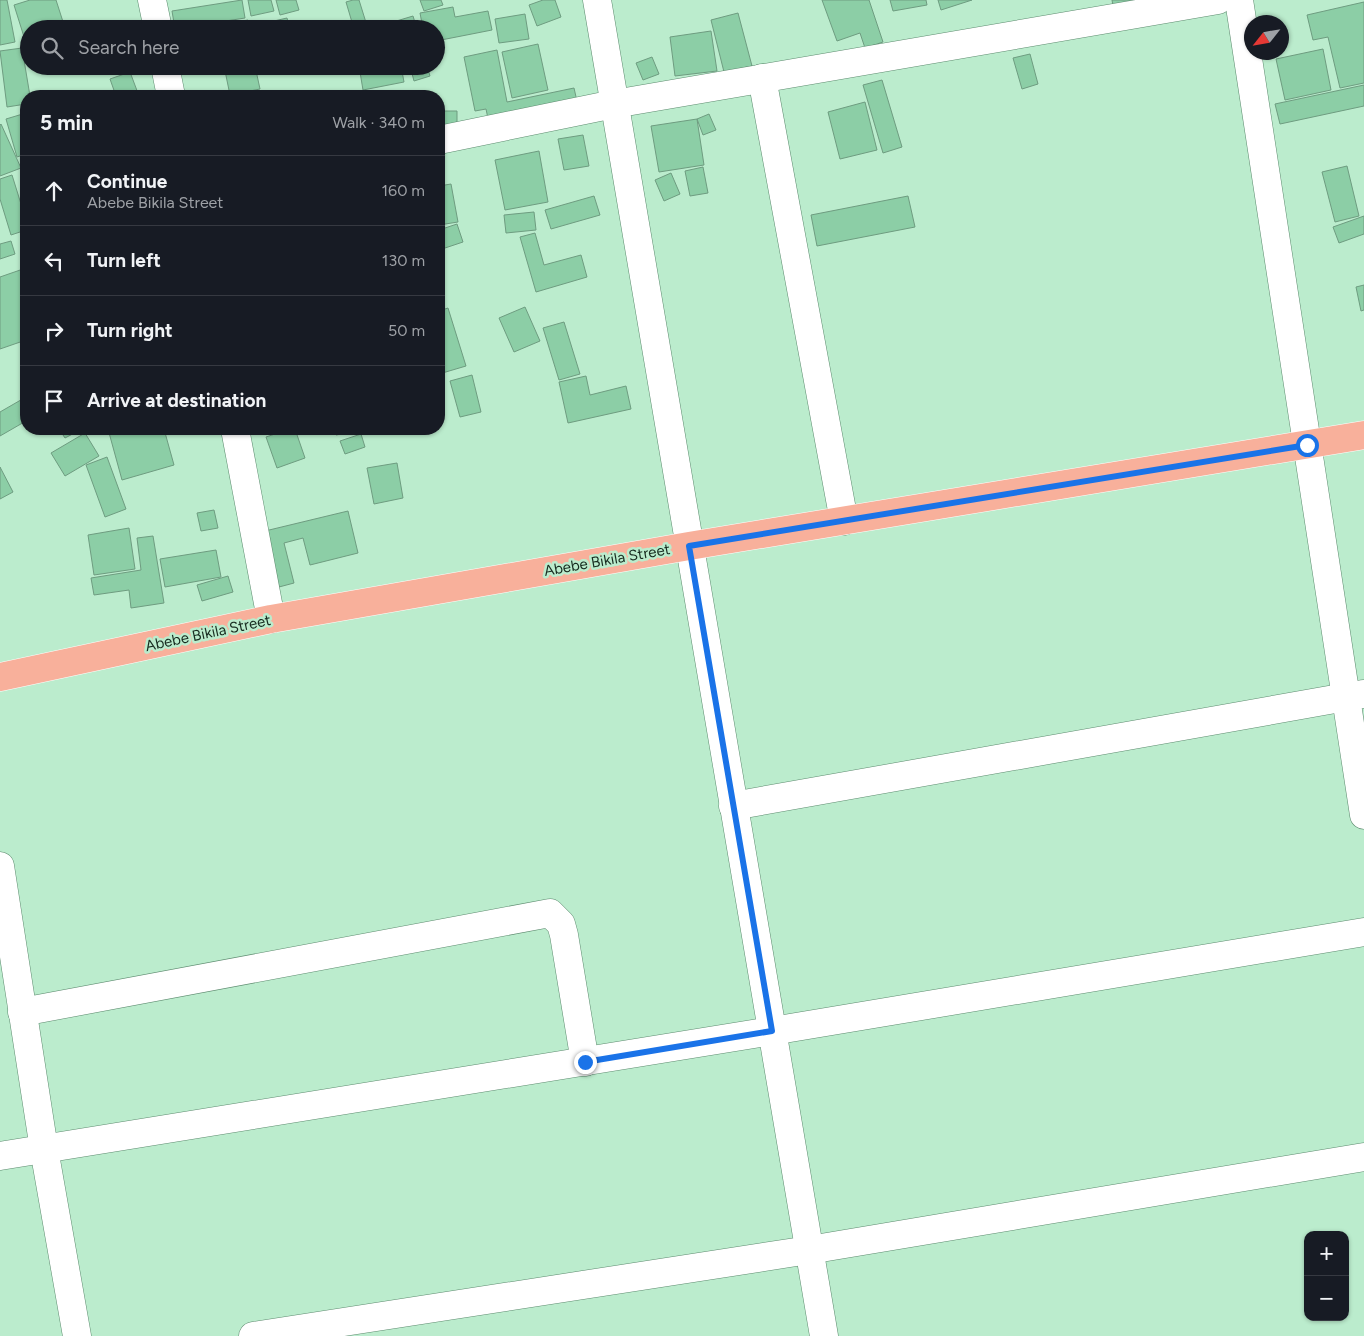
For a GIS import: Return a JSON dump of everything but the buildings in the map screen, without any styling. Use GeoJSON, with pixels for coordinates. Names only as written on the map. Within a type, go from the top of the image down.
{"type":"FeatureCollection","features":[{"type":"Feature","properties":{"kind":"main road","name":"Abebe Bikila Street"},"geometry":{"type":"LineString","coordinates":[[0,677],[271,619],[689,546],[1364,435]]}},
{"type":"Feature","properties":{"kind":"street"},"geometry":{"type":"LineString","coordinates":[[152,0],[156,20]]}},
{"type":"Feature","properties":{"kind":"street"},"geometry":{"type":"LineString","coordinates":[[597,0],[824,1336]]}},
{"type":"Feature","properties":{"kind":"street"},"geometry":{"type":"LineString","coordinates":[[445,139],[614,104],[1218,0]]}},
{"type":"Feature","properties":{"kind":"street"},"geometry":{"type":"LineString","coordinates":[[1240,0],[1307,445],[1355,695],[1364,815]]}},
{"type":"Feature","properties":{"kind":"street"},"geometry":{"type":"LineString","coordinates":[[167,75],[170,90]]}},
{"type":"Feature","properties":{"kind":"street"},"geometry":{"type":"LineString","coordinates":[[762,78],[844,520]]}},
{"type":"Feature","properties":{"kind":"street"},"geometry":{"type":"LineString","coordinates":[[236,435],[271,619]]}},
{"type":"Feature","properties":{"kind":"street"},"geometry":{"type":"LineString","coordinates":[[733,806],[1355,695]]}},
{"type":"Feature","properties":{"kind":"street"},"geometry":{"type":"LineString","coordinates":[[0,866],[4,923],[22,1012],[77,1336]]}},
{"type":"Feature","properties":{"kind":"street"},"geometry":{"type":"LineString","coordinates":[[22,1012],[550,913],[561,924],[564,935],[585,1062]]}},
{"type":"Feature","properties":{"kind":"street"},"geometry":{"type":"LineString","coordinates":[[0,1156],[585,1062],[1364,932]]}},
{"type":"Feature","properties":{"kind":"street"},"geometry":{"type":"LineString","coordinates":[[253,1336],[809,1250],[1364,1156]]}},
{"type":"Feature","properties":{"kind":"route"},"geometry":{"type":"LineString","coordinates":[[585,1062],[772,1031],[689,546],[1307,445]]}}]}
